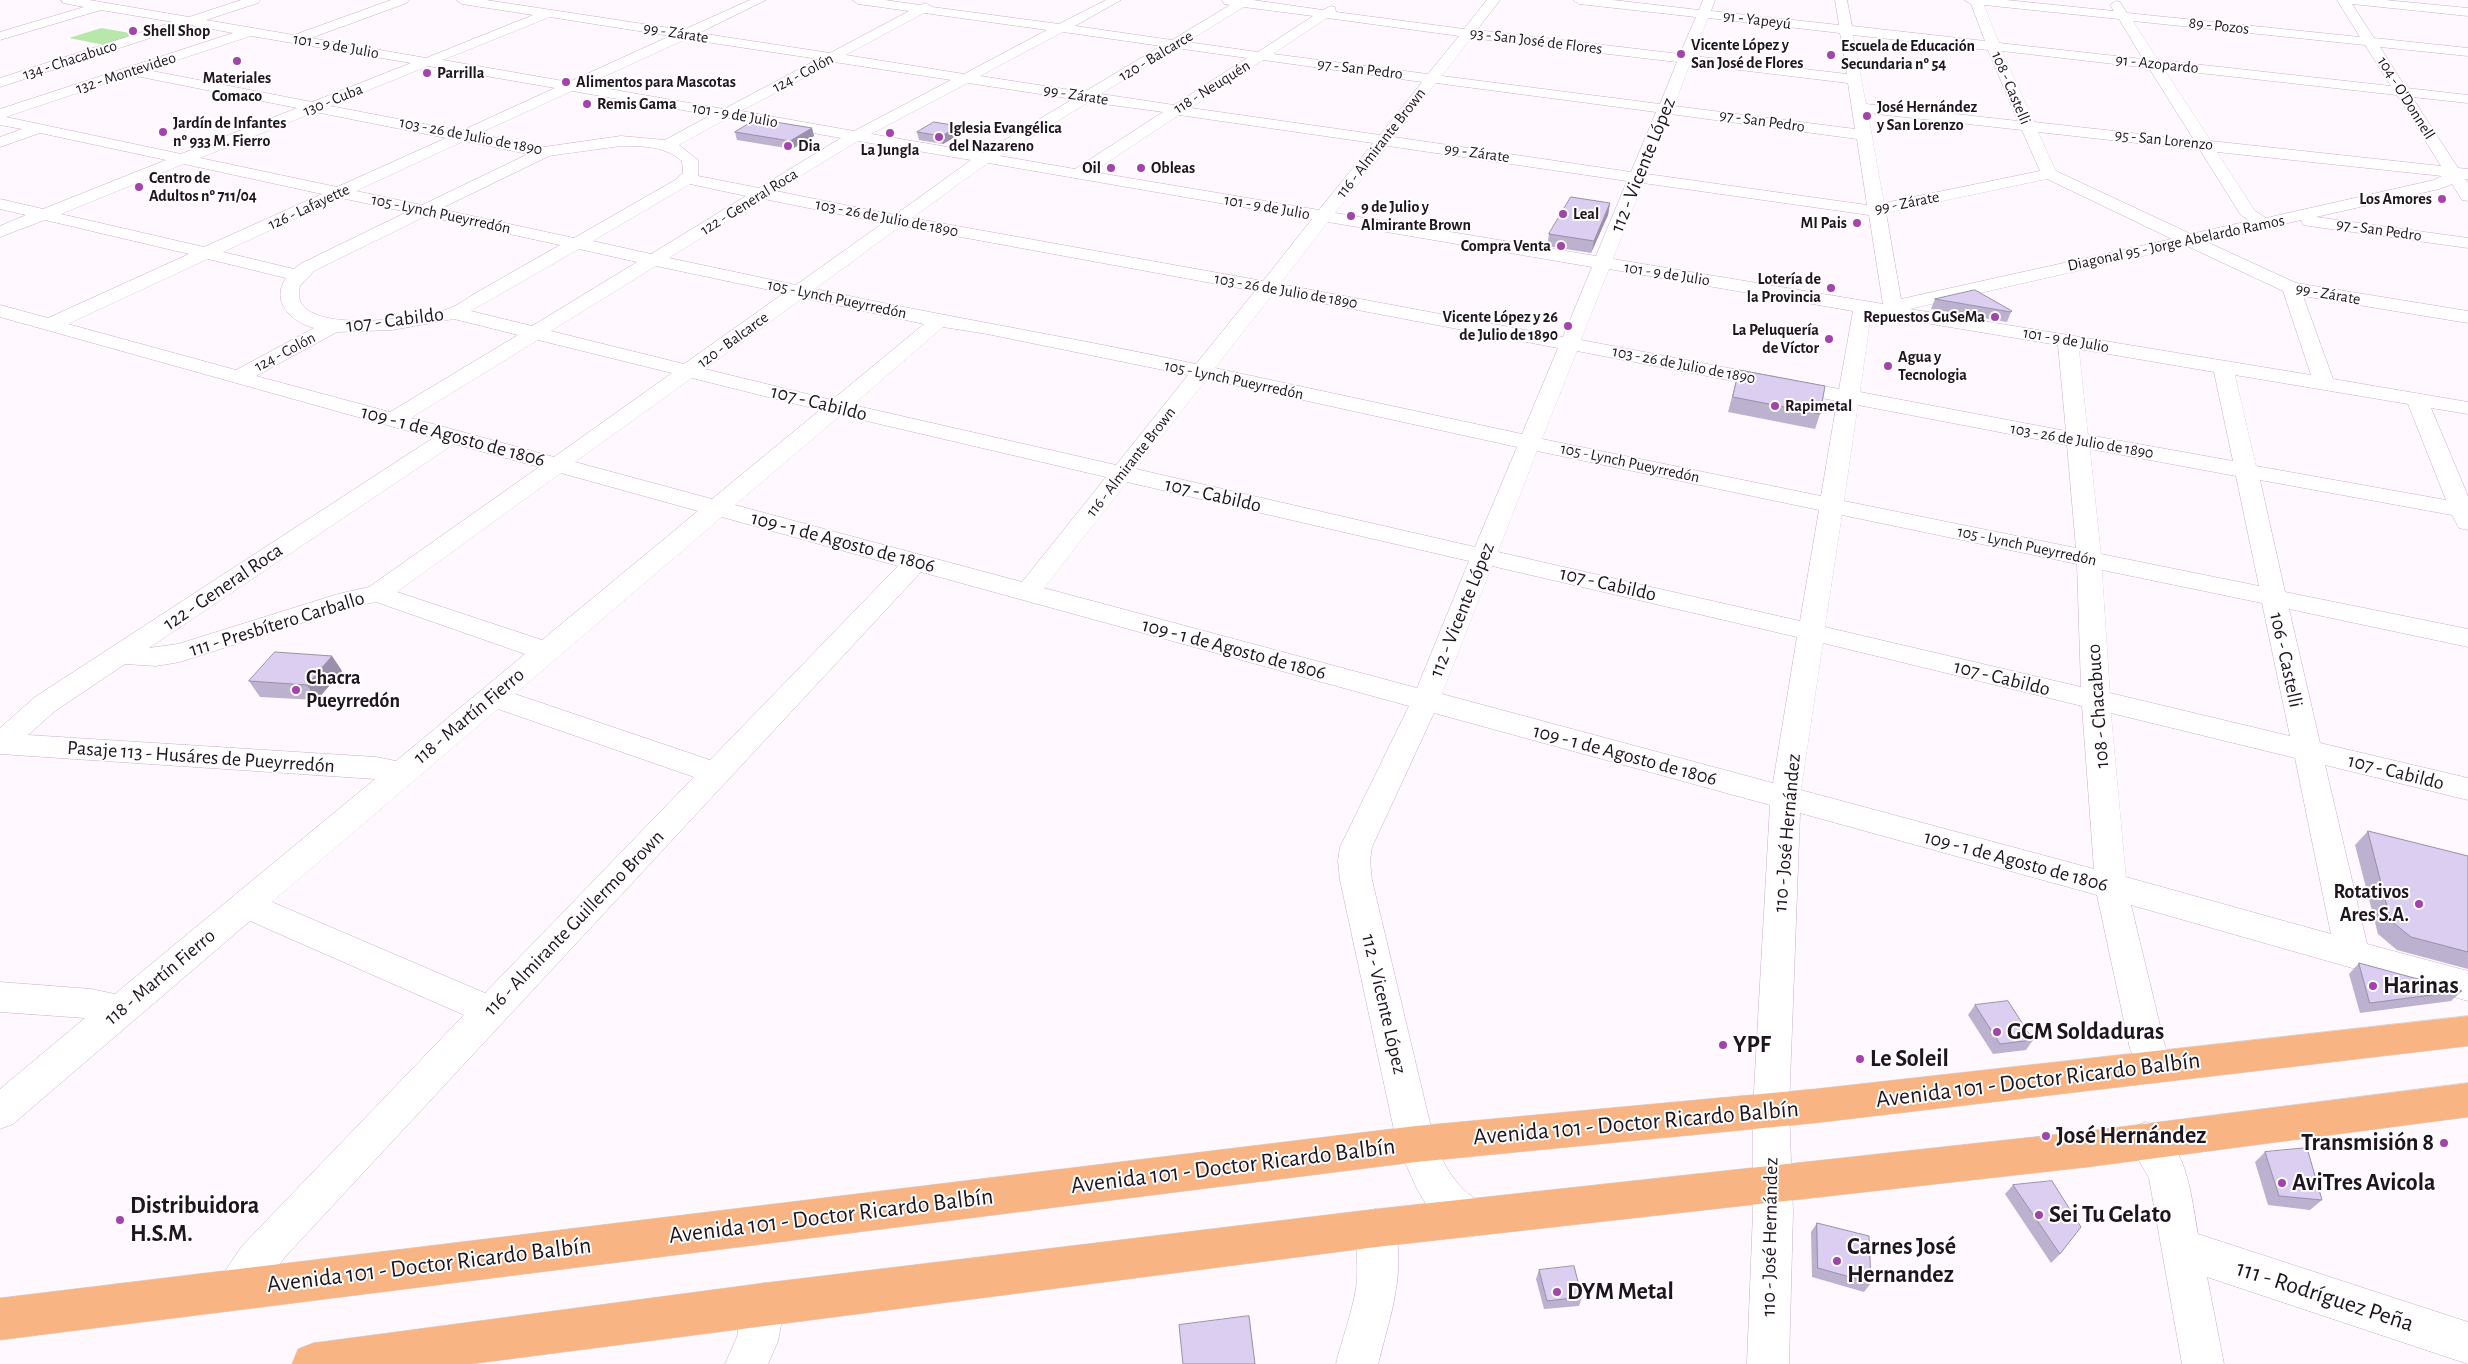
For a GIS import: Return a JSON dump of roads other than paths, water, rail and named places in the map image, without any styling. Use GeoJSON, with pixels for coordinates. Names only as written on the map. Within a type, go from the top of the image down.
{"type":"FeatureCollection","features":[{"type":"Feature","properties":{"kind":"main road","name":"Avenida 101 - Doctor Ricardo Balbín"},"geometry":{"type":"LineString","coordinates":[[0,1319],[237,1288],[1416,1144],[1770,1109],[2468,1031]]}},
{"type":"Feature","properties":{"kind":"main road"},"geometry":{"type":"LineString","coordinates":[[313,1364],[764,1304],[1376,1228],[2088,1149],[2146,1140],[2468,1100]]}},
{"type":"Feature","properties":{"kind":"street","name":"101 - 9 de Julio"},"geometry":{"type":"LineString","coordinates":[[67,0],[1323,216],[1862,306],[1894,308],[2068,340],[2468,408]]}},
{"type":"Feature","properties":{"kind":"street","name":"134 - Chacabuco"},"geometry":{"type":"LineString","coordinates":[[0,83],[254,0]]}},
{"type":"Feature","properties":{"kind":"street"},"geometry":{"type":"LineString","coordinates":[[297,39],[402,0]]}},
{"type":"Feature","properties":{"kind":"street","name":"99 - Zárate"},"geometry":{"type":"LineString","coordinates":[[462,0],[1088,97],[1640,176],[1859,210],[1877,210],[2049,174],[2291,288],[2468,317]]}},
{"type":"Feature","properties":{"kind":"street","name":"126 - Lafayette"},"geometry":{"type":"LineString","coordinates":[[49,325],[760,0]]}},
{"type":"Feature","properties":{"kind":"street","name":"97 - San Pedro"},"geometry":{"type":"LineString","coordinates":[[858,0],[1260,56],[1863,135]]}},
{"type":"Feature","properties":{"kind":"street","name":"124 - Colón"},"geometry":{"type":"LineString","coordinates":[[667,145],[939,0]]}},
{"type":"Feature","properties":{"kind":"street","name":"122 - General Roca"},"geometry":{"type":"LineString","coordinates":[[393,420],[856,136],[1115,0]]}},
{"type":"Feature","properties":{"kind":"street","name":"93 - San José de Flores"},"geometry":{"type":"LineString","coordinates":[[1219,0],[1466,33],[1854,79]]}},
{"type":"Feature","properties":{"kind":"street","name":"118 - Neuquén"},"geometry":{"type":"LineString","coordinates":[[1078,174],[1346,0]]}},
{"type":"Feature","properties":{"kind":"street","name":"116 - Almirante Brown"},"geometry":{"type":"LineString","coordinates":[[1027,593],[1201,373],[1382,139],[1494,0]]}},
{"type":"Feature","properties":{"kind":"street","name":"91 - Yapeyú"},"geometry":{"type":"LineString","coordinates":[[1579,0],[1707,7],[1846,30]]}},
{"type":"Feature","properties":{"kind":"street"},"geometry":{"type":"LineString","coordinates":[[1841,0],[1894,308]]}},
{"type":"Feature","properties":{"kind":"street","name":"89 - Pozos"},"geometry":{"type":"LineString","coordinates":[[1970,0],[2468,52]]}},
{"type":"Feature","properties":{"kind":"street","name":"108 - Castelli"},"geometry":{"type":"LineString","coordinates":[[1976,0],[2026,125],[2049,174]]}},
{"type":"Feature","properties":{"kind":"street"},"geometry":{"type":"LineString","coordinates":[[2113,0],[2249,214],[2263,223]]}},
{"type":"Feature","properties":{"kind":"street"},"geometry":{"type":"LineString","coordinates":[[2345,0],[2468,12]]}},
{"type":"Feature","properties":{"kind":"street","name":"104 - O'Donnell"},"geometry":{"type":"LineString","coordinates":[[2345,0],[2401,91],[2459,174],[2468,196]]}},
{"type":"Feature","properties":{"kind":"street","name":"120 - Balcarce"},"geometry":{"type":"LineString","coordinates":[[378,594],[900,221],[985,158],[1244,2]]}},
{"type":"Feature","properties":{"kind":"street","name":"130 - Cuba"},"geometry":{"type":"LineString","coordinates":[[0,232],[573,4]]}},
{"type":"Feature","properties":{"kind":"street"},"geometry":{"type":"LineString","coordinates":[[0,36],[100,6]]}},
{"type":"Feature","properties":{"kind":"street","name":"112 - Vicente López"},"geometry":{"type":"LineString","coordinates":[[1470,1218],[1456,1211],[1444,1199],[1422,1161],[1416,1144],[1356,880],[1354,860],[1360,837],[1425,701],[1483,555],[1640,176],[1707,7]]}},
{"type":"Feature","properties":{"kind":"street","name":"91 - Azopardo"},"geometry":{"type":"LineString","coordinates":[[1846,30],[2468,99]]}},
{"type":"Feature","properties":{"kind":"street","name":"132 - Montevideo"},"geometry":{"type":"LineString","coordinates":[[0,114],[252,31]]}},
{"type":"Feature","properties":{"kind":"street"},"geometry":{"type":"LineString","coordinates":[[0,66],[89,85]]}},
{"type":"Feature","properties":{"kind":"street","name":"103 - 26 de Julio de 1890"},"geometry":{"type":"LineString","coordinates":[[130,71],[544,152],[605,142],[667,145],[677,149],[690,160],[692,170],[688,179],[900,221],[1572,343],[2078,440],[2246,470],[2466,515]]}},
{"type":"Feature","properties":{"kind":"street","name":"95 - San Lorenzo"},"geometry":{"type":"LineString","coordinates":[[1859,108],[2204,144],[2459,174]]}},
{"type":"Feature","properties":{"kind":"street","name":"105 - Lynch Pueyrredón"},"geometry":{"type":"LineString","coordinates":[[0,120],[186,158],[340,193],[939,321],[987,328],[1121,354],[1201,373],[1531,443],[2273,599],[2468,638]]}},
{"type":"Feature","properties":{"kind":"street"},"geometry":{"type":"LineString","coordinates":[[0,142],[40,128]]}},
{"type":"Feature","properties":{"kind":"street"},"geometry":{"type":"LineString","coordinates":[[0,204],[297,275],[308,267],[544,152]]}},
{"type":"Feature","properties":{"kind":"street","name":"Diagonal 95 - Jorge Abelardo Ramos"},"geometry":{"type":"LineString","coordinates":[[1894,308],[2439,184],[2459,174]]}},
{"type":"Feature","properties":{"kind":"street"},"geometry":{"type":"LineString","coordinates":[[454,313],[688,179]]}},
{"type":"Feature","properties":{"kind":"street","name":"97 - San Pedro"},"geometry":{"type":"LineString","coordinates":[[2291,218],[2468,243]]}},
{"type":"Feature","properties":{"kind":"street","name":"107 - Cabildo"},"geometry":{"type":"LineString","coordinates":[[297,275],[289,292],[292,307],[309,319],[331,327],[396,324],[454,313],[838,408],[1483,555],[2468,789]]}},
{"type":"Feature","properties":{"kind":"street"},"geometry":{"type":"LineString","coordinates":[[2291,288],[2324,383]]}},
{"type":"Feature","properties":{"kind":"street","name":"110 - José Hernández"},"geometry":{"type":"LineString","coordinates":[[1768,1364],[1772,1184],[1770,1109],[1785,799],[1862,306]]}},
{"type":"Feature","properties":{"kind":"street","name":"109 - 1 de Agosto de 1806"},"geometry":{"type":"LineString","coordinates":[[0,312],[1027,593],[2111,886],[2468,986]]}},
{"type":"Feature","properties":{"kind":"street","name":"118 - Martín Fierro"},"geometry":{"type":"LineString","coordinates":[[0,1112],[939,321]]}},
{"type":"Feature","properties":{"kind":"street","name":"124 - Colón"},"geometry":{"type":"LineString","coordinates":[[238,377],[331,327]]}},
{"type":"Feature","properties":{"kind":"street","name":"108 - Chacabuco"},"geometry":{"type":"LineString","coordinates":[[2068,340],[2089,559],[2096,701],[2111,886],[2148,1049],[2156,1066]]}},
{"type":"Feature","properties":{"kind":"street","name":"106 - Castelli"},"geometry":{"type":"LineString","coordinates":[[2222,366],[2352,953]]}},
{"type":"Feature","properties":{"kind":"street"},"geometry":{"type":"LineString","coordinates":[[2417,399],[2466,515]]}},
{"type":"Feature","properties":{"kind":"street","name":"122 - General Roca"},"geometry":{"type":"LineString","coordinates":[[0,744],[45,704],[451,436]]}},
{"type":"Feature","properties":{"kind":"street","name":"116 - Almirante Guillermo Brown"},"geometry":{"type":"LineString","coordinates":[[237,1288],[256,1260],[271,1243],[916,562]]}},
{"type":"Feature","properties":{"kind":"street","name":"111 - Presbítero Carballo"},"geometry":{"type":"LineString","coordinates":[[120,656],[156,657],[180,653],[347,600],[378,594],[545,652]]}},
{"type":"Feature","properties":{"kind":"street"},"geometry":{"type":"LineString","coordinates":[[494,697],[717,774]]}},
{"type":"Feature","properties":{"kind":"street","name":"Pasaje 113 - Husáres de Pueyrredón"},"geometry":{"type":"LineString","coordinates":[[0,744],[376,768],[401,773]]}},
{"type":"Feature","properties":{"kind":"street"},"geometry":{"type":"LineString","coordinates":[[245,905],[490,1011]]}},
{"type":"Feature","properties":{"kind":"street"},"geometry":{"type":"LineString","coordinates":[[0,997],[91,1004],[121,1010]]}},
{"type":"Feature","properties":{"kind":"street"},"geometry":{"type":"LineString","coordinates":[[2146,1140],[2162,1161],[2165,1170],[2203,1364]]}},
{"type":"Feature","properties":{"kind":"street"},"geometry":{"type":"LineString","coordinates":[[1357,1364],[1376,1288],[1378,1266],[1376,1228]]}},
{"type":"Feature","properties":{"kind":"street","name":"111 - Rodríguez Peña"},"geometry":{"type":"LineString","coordinates":[[2182,1249],[2468,1343]]}},
{"type":"Feature","properties":{"kind":"street"},"geometry":{"type":"LineString","coordinates":[[746,1364],[757,1341],[764,1304]]}},
{"type":"Feature","properties":{"kind":"place","name":"Shell Shop"},"geometry":{"type":"Point","coordinates":[133,31]}},
{"type":"Feature","properties":{"kind":"place","name":"Vicente López y San José de Flores"},"geometry":{"type":"Point","coordinates":[1681,54]}},
{"type":"Feature","properties":{"kind":"place","name":"Escuela de Educación Secundaria nº 54"},"geometry":{"type":"Point","coordinates":[1831,55]}},
{"type":"Feature","properties":{"kind":"place","name":"Materiales Comaco"},"geometry":{"type":"Point","coordinates":[237,61]}},
{"type":"Feature","properties":{"kind":"place","name":"Parrilla"},"geometry":{"type":"Point","coordinates":[427,73]}},
{"type":"Feature","properties":{"kind":"place","name":"Alimentos para Mascotas"},"geometry":{"type":"Point","coordinates":[566,82]}},
{"type":"Feature","properties":{"kind":"place","name":"Remis Gama"},"geometry":{"type":"Point","coordinates":[587,104]}},
{"type":"Feature","properties":{"kind":"place","name":"José Hernández y San Lorenzo"},"geometry":{"type":"Point","coordinates":[1867,116]}},
{"type":"Feature","properties":{"kind":"place","name":"Jardín de Infantes nº 933 M. Fierro"},"geometry":{"type":"Point","coordinates":[163,132]}},
{"type":"Feature","properties":{"kind":"place","name":"La Jungla"},"geometry":{"type":"Point","coordinates":[890,133]}},
{"type":"Feature","properties":{"kind":"place","name":"Iglesia Evangélica del Nazareno"},"geometry":{"type":"Point","coordinates":[939,137]}},
{"type":"Feature","properties":{"kind":"place","name":"Dia"},"geometry":{"type":"Point","coordinates":[788,146]}},
{"type":"Feature","properties":{"kind":"place","name":"Oil"},"geometry":{"type":"Point","coordinates":[1111,168]}},
{"type":"Feature","properties":{"kind":"place","name":"Obleas"},"geometry":{"type":"Point","coordinates":[1141,168]}},
{"type":"Feature","properties":{"kind":"place","name":"Centro de Adultos nº 711/04"},"geometry":{"type":"Point","coordinates":[139,187]}},
{"type":"Feature","properties":{"kind":"place","name":"Los Amores"},"geometry":{"type":"Point","coordinates":[2442,199]}},
{"type":"Feature","properties":{"kind":"place","name":"Leal"},"geometry":{"type":"Point","coordinates":[1563,214]}},
{"type":"Feature","properties":{"kind":"place","name":"9 de Julio y Almirante Brown"},"geometry":{"type":"Point","coordinates":[1351,216]}},
{"type":"Feature","properties":{"kind":"place","name":"MI Pais"},"geometry":{"type":"Point","coordinates":[1857,223]}},
{"type":"Feature","properties":{"kind":"place","name":"Compra Venta"},"geometry":{"type":"Point","coordinates":[1561,246]}},
{"type":"Feature","properties":{"kind":"place","name":"Lotería de la Provincia"},"geometry":{"type":"Point","coordinates":[1831,288]}},
{"type":"Feature","properties":{"kind":"place","name":"Repuestos GuSeMa"},"geometry":{"type":"Point","coordinates":[1995,317]}},
{"type":"Feature","properties":{"kind":"place","name":"Vicente López y 26 de Julio de 1890"},"geometry":{"type":"Point","coordinates":[1568,326]}},
{"type":"Feature","properties":{"kind":"place","name":"La Peluquería de Víctor"},"geometry":{"type":"Point","coordinates":[1829,339]}},
{"type":"Feature","properties":{"kind":"place","name":"Agua y Tecnologia"},"geometry":{"type":"Point","coordinates":[1888,366]}},
{"type":"Feature","properties":{"kind":"place","name":"Rapimetal"},"geometry":{"type":"Point","coordinates":[1775,406]}},
{"type":"Feature","properties":{"kind":"place","name":"Chacra Pueyrredón"},"geometry":{"type":"Point","coordinates":[296,690]}},
{"type":"Feature","properties":{"kind":"place","name":"Rotativos Ares S.A."},"geometry":{"type":"Point","coordinates":[2419,904]}},
{"type":"Feature","properties":{"kind":"place","name":"Harinas"},"geometry":{"type":"Point","coordinates":[2373,986]}},
{"type":"Feature","properties":{"kind":"place","name":"GCM Soldaduras"},"geometry":{"type":"Point","coordinates":[1997,1032]}},
{"type":"Feature","properties":{"kind":"place","name":"YPF"},"geometry":{"type":"Point","coordinates":[1723,1045]}},
{"type":"Feature","properties":{"kind":"place","name":"Le Soleil"},"geometry":{"type":"Point","coordinates":[1860,1059]}},
{"type":"Feature","properties":{"kind":"place","name":"José Hernández"},"geometry":{"type":"Point","coordinates":[2046,1136]}},
{"type":"Feature","properties":{"kind":"place","name":"Transmisión 8"},"geometry":{"type":"Point","coordinates":[2444,1143]}},
{"type":"Feature","properties":{"kind":"place","name":"AviTres Avicola"},"geometry":{"type":"Point","coordinates":[2282,1183]}},
{"type":"Feature","properties":{"kind":"place","name":"Sei Tu Gelato"},"geometry":{"type":"Point","coordinates":[2039,1215]}},
{"type":"Feature","properties":{"kind":"place","name":"Distribuidora H.S.M."},"geometry":{"type":"Point","coordinates":[120,1220]}},
{"type":"Feature","properties":{"kind":"place","name":"Carnes José Hernandez"},"geometry":{"type":"Point","coordinates":[1837,1261]}},
{"type":"Feature","properties":{"kind":"place","name":"DYM Metal"},"geometry":{"type":"Point","coordinates":[1557,1292]}}]}
